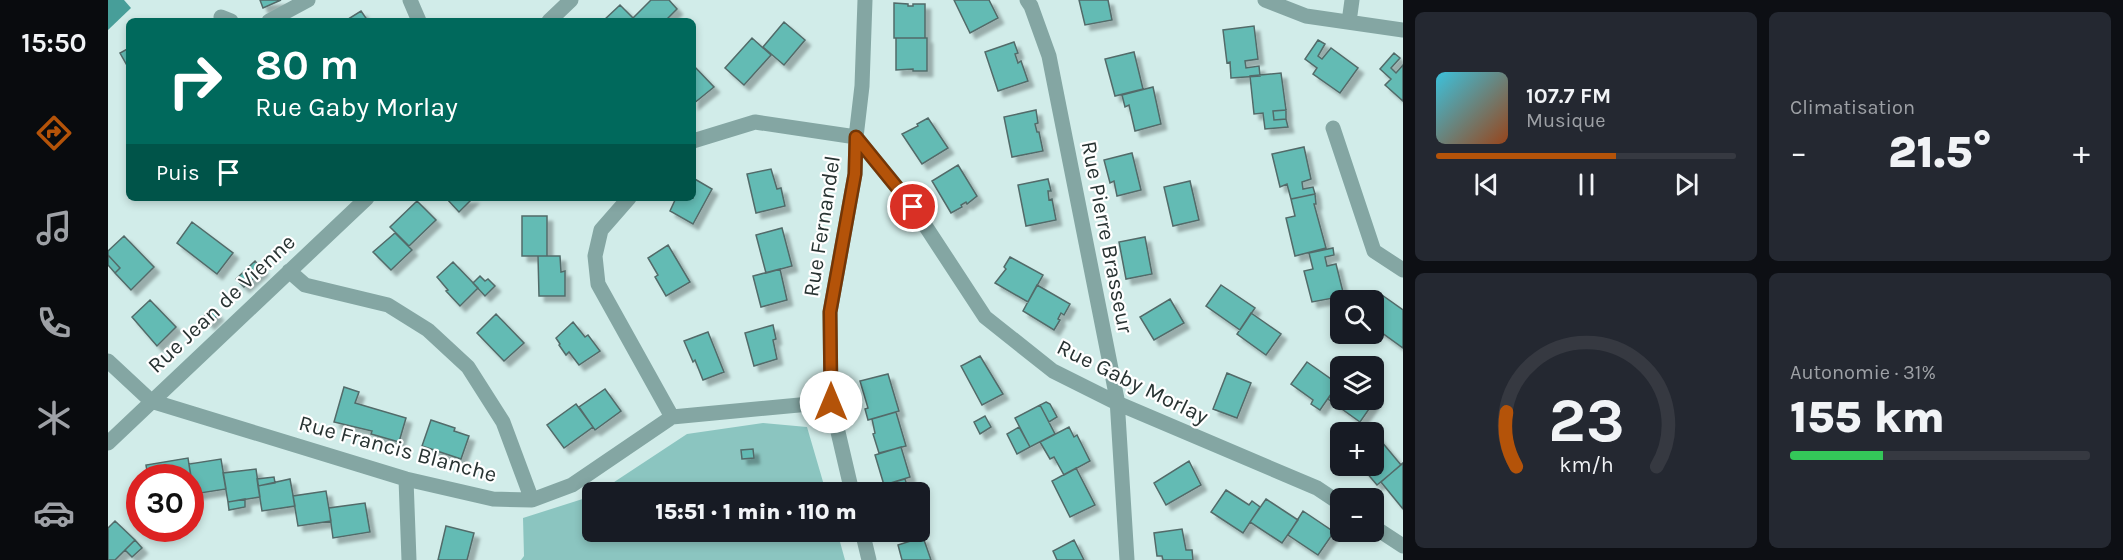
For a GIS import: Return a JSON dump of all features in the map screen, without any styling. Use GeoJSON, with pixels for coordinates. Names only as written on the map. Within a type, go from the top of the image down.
{"type":"FeatureCollection","features":[{"type":"Feature","properties":{"kind":"street"},"geometry":{"type":"LineString","coordinates":[[275,18],[308,0]]}},
{"type":"Feature","properties":{"kind":"street"},"geometry":{"type":"LineString","coordinates":[[410,0],[418,18]]}},
{"type":"Feature","properties":{"kind":"street"},"geometry":{"type":"LineString","coordinates":[[552,18],[571,0]]}},
{"type":"Feature","properties":{"kind":"street","name":"Rue Fernandel"},"geometry":{"type":"LineString","coordinates":[[850,482],[831,402],[830,312],[855,174],[856,137],[862,86],[865,0]]}},
{"type":"Feature","properties":{"kind":"street","name":"Rue Pierre Brasseur"},"geometry":{"type":"LineString","coordinates":[[1027,0],[1049,56],[1117,403],[1127,560]]}},
{"type":"Feature","properties":{"kind":"street"},"geometry":{"type":"LineString","coordinates":[[1265,0],[1306,16],[1403,30]]}},
{"type":"Feature","properties":{"kind":"street"},"geometry":{"type":"LineString","coordinates":[[1349,22],[1352,0]]}},
{"type":"Feature","properties":{"kind":"street"},"geometry":{"type":"LineString","coordinates":[[696,140],[755,122],[856,137]]}},
{"type":"Feature","properties":{"kind":"street"},"geometry":{"type":"LineString","coordinates":[[1333,128],[1374,251],[1403,270]]}},
{"type":"Feature","properties":{"kind":"street","name":"Rue Gaby Morlay"},"geometry":{"type":"LineString","coordinates":[[856,137],[913,207],[985,317],[1053,371],[1117,403],[1317,488],[1330,497]]}},
{"type":"Feature","properties":{"kind":"street","name":"Rue Jean de Vienne"},"geometry":{"type":"LineString","coordinates":[[108,442],[364,201]]}},
{"type":"Feature","properties":{"kind":"street"},"geometry":{"type":"LineString","coordinates":[[626,201],[601,230],[595,256],[598,284],[672,417]]}},
{"type":"Feature","properties":{"kind":"street"},"geometry":{"type":"LineString","coordinates":[[289,271],[305,285],[388,305],[428,330],[468,367],[503,422],[532,500]]}},
{"type":"Feature","properties":{"kind":"street"},"geometry":{"type":"LineString","coordinates":[[108,361],[151,401]]}},
{"type":"Feature","properties":{"kind":"street","name":"Rue Francis Blanche"},"geometry":{"type":"LineString","coordinates":[[151,401],[406,479],[493,499],[532,500],[572,485],[672,417],[831,402]]}},
{"type":"Feature","properties":{"kind":"street"},"geometry":{"type":"LineString","coordinates":[[406,479],[409,560]]}},
{"type":"Feature","properties":{"kind":"street"},"geometry":{"type":"LineString","coordinates":[[1384,533],[1403,546]]}},
{"type":"Feature","properties":{"kind":"street"},"geometry":{"type":"LineString","coordinates":[[865,542],[869,560]]}},
{"type":"Feature","properties":{"kind":"shaded area"},"geometry":{"type":"Polygon","coordinates":[[[108,0],[124,0],[131,8],[108,30],[108,0]]]}},
{"type":"Feature","properties":{"kind":"shaded area"},"geometry":{"type":"Polygon","coordinates":[[[763,423],[807,427],[823,482],[614,482],[687,434],[763,423]]]}},
{"type":"Feature","properties":{"kind":"shaded area"},"geometry":{"type":"Polygon","coordinates":[[[582,499],[582,542],[840,542],[845,560],[521,560],[524,556],[523,518],[582,499]]]}},
{"type":"Feature","properties":{"kind":"building"},"geometry":{"type":"Polygon","coordinates":[[[260,0],[281,0],[263,8],[260,0]]]}},
{"type":"Feature","properties":{"kind":"building"},"geometry":{"type":"Polygon","coordinates":[[[651,0],[669,0],[677,9],[668,18],[633,18],[651,0]]]}},
{"type":"Feature","properties":{"kind":"building"},"geometry":{"type":"Polygon","coordinates":[[[954,0],[989,0],[998,18],[970,33],[954,0]]]}},
{"type":"Feature","properties":{"kind":"building"},"geometry":{"type":"Polygon","coordinates":[[[1079,0],[1108,0],[1112,20],[1085,25],[1079,0]]]}},
{"type":"Feature","properties":{"kind":"building"},"geometry":{"type":"Polygon","coordinates":[[[894,3],[908,4],[908,6],[925,4],[925,38],[894,38],[894,3]]]}},
{"type":"Feature","properties":{"kind":"building"},"geometry":{"type":"Polygon","coordinates":[[[620,5],[633,18],[606,18],[620,5]]]}},
{"type":"Feature","properties":{"kind":"building"},"geometry":{"type":"Polygon","coordinates":[[[361,11],[366,18],[350,18],[361,11]]]}},
{"type":"Feature","properties":{"kind":"building"},"geometry":{"type":"Polygon","coordinates":[[[784,22],[805,40],[784,65],[763,47],[784,22]]]}},
{"type":"Feature","properties":{"kind":"building"},"geometry":{"type":"Polygon","coordinates":[[[1254,26],[1258,59],[1245,61],[1246,68],[1259,66],[1260,76],[1231,78],[1223,30],[1254,26]]]}},
{"type":"Feature","properties":{"kind":"building"},"geometry":{"type":"Polygon","coordinates":[[[752,38],[771,55],[744,85],[725,68],[752,38]]]}},
{"type":"Feature","properties":{"kind":"building"},"geometry":{"type":"Polygon","coordinates":[[[896,38],[927,38],[927,71],[896,70],[896,38]]]}},
{"type":"Feature","properties":{"kind":"building"},"geometry":{"type":"Polygon","coordinates":[[[1318,40],[1325,44],[1318,56],[1322,59],[1331,48],[1358,68],[1340,93],[1313,74],[1317,68],[1305,59],[1318,40]]]}},
{"type":"Feature","properties":{"kind":"building"},"geometry":{"type":"Polygon","coordinates":[[[1014,42],[1018,53],[1015,54],[1018,63],[1021,61],[1028,81],[998,91],[985,52],[1014,42]]]}},
{"type":"Feature","properties":{"kind":"building"},"geometry":{"type":"Polygon","coordinates":[[[126,50],[126,64],[120,53],[126,50]]]}},
{"type":"Feature","properties":{"kind":"building"},"geometry":{"type":"Polygon","coordinates":[[[1134,52],[1143,89],[1115,96],[1105,59],[1134,52]]]}},
{"type":"Feature","properties":{"kind":"building"},"geometry":{"type":"Polygon","coordinates":[[[1394,53],[1400,58],[1391,68],[1396,73],[1403,65],[1403,101],[1385,85],[1391,79],[1380,69],[1394,53]]]}},
{"type":"Feature","properties":{"kind":"building"},"geometry":{"type":"Polygon","coordinates":[[[696,68],[714,87],[696,102],[696,68]]]}},
{"type":"Feature","properties":{"kind":"building"},"geometry":{"type":"Polygon","coordinates":[[[1281,73],[1286,110],[1273,111],[1274,120],[1286,119],[1288,127],[1265,129],[1263,113],[1254,114],[1250,76],[1281,73]]]}},
{"type":"Feature","properties":{"kind":"building"},"geometry":{"type":"Polygon","coordinates":[[[1153,87],[1161,124],[1135,131],[1129,105],[1125,107],[1122,95],[1153,87]]]}},
{"type":"Feature","properties":{"kind":"building"},"geometry":{"type":"Polygon","coordinates":[[[1036,110],[1038,123],[1035,124],[1043,151],[1012,157],[1004,117],[1036,110]]]}},
{"type":"Feature","properties":{"kind":"building"},"geometry":{"type":"Polygon","coordinates":[[[1286,110],[1286,119],[1274,120],[1273,111],[1286,110]]]}},
{"type":"Feature","properties":{"kind":"building"},"geometry":{"type":"Polygon","coordinates":[[[928,118],[948,148],[922,164],[902,134],[928,118]]]}},
{"type":"Feature","properties":{"kind":"building"},"geometry":{"type":"Polygon","coordinates":[[[1304,147],[1311,179],[1302,182],[1303,189],[1313,187],[1315,194],[1291,199],[1287,184],[1280,187],[1272,154],[1304,147]]]}},
{"type":"Feature","properties":{"kind":"building"},"geometry":{"type":"Polygon","coordinates":[[[1132,153],[1141,190],[1117,196],[1114,181],[1110,183],[1104,160],[1132,153]]]}},
{"type":"Feature","properties":{"kind":"building"},"geometry":{"type":"Polygon","coordinates":[[[958,165],[977,196],[951,213],[932,181],[958,165]]]}},
{"type":"Feature","properties":{"kind":"building"},"geometry":{"type":"Polygon","coordinates":[[[771,169],[777,189],[781,188],[785,206],[756,213],[747,174],[771,169]]]}},
{"type":"Feature","properties":{"kind":"building"},"geometry":{"type":"Polygon","coordinates":[[[1048,179],[1051,191],[1048,191],[1049,200],[1052,199],[1056,220],[1026,226],[1018,185],[1048,179]]]}},
{"type":"Feature","properties":{"kind":"building"},"geometry":{"type":"Polygon","coordinates":[[[696,180],[712,189],[693,224],[670,211],[675,201],[696,201],[696,180]]]}},
{"type":"Feature","properties":{"kind":"building"},"geometry":{"type":"Polygon","coordinates":[[[1190,181],[1199,220],[1173,226],[1164,187],[1190,181]]]}},
{"type":"Feature","properties":{"kind":"building"},"geometry":{"type":"Polygon","coordinates":[[[1315,194],[1316,204],[1314,204],[1326,248],[1295,256],[1286,218],[1295,216],[1291,199],[1315,194]]]}},
{"type":"Feature","properties":{"kind":"building"},"geometry":{"type":"Polygon","coordinates":[[[417,201],[436,220],[409,246],[390,227],[417,201]]]}},
{"type":"Feature","properties":{"kind":"building"},"geometry":{"type":"Polygon","coordinates":[[[449,201],[470,201],[459,212],[449,201]]]}},
{"type":"Feature","properties":{"kind":"building"},"geometry":{"type":"Polygon","coordinates":[[[522,216],[547,216],[547,256],[522,256],[522,216]]]}},
{"type":"Feature","properties":{"kind":"building"},"geometry":{"type":"Polygon","coordinates":[[[192,222],[233,253],[217,274],[177,243],[192,222]]]}},
{"type":"Feature","properties":{"kind":"building"},"geometry":{"type":"Polygon","coordinates":[[[782,228],[792,266],[766,273],[756,235],[782,228]]]}},
{"type":"Feature","properties":{"kind":"building"},"geometry":{"type":"Polygon","coordinates":[[[395,233],[412,250],[391,270],[373,252],[395,233]]]}},
{"type":"Feature","properties":{"kind":"building"},"geometry":{"type":"Polygon","coordinates":[[[124,236],[154,267],[131,290],[115,273],[120,268],[108,255],[108,251],[124,236]]]}},
{"type":"Feature","properties":{"kind":"building"},"geometry":{"type":"Polygon","coordinates":[[[1145,237],[1152,274],[1126,279],[1119,242],[1145,237]]]}},
{"type":"Feature","properties":{"kind":"building"},"geometry":{"type":"Polygon","coordinates":[[[668,245],[690,282],[666,296],[655,277],[658,275],[648,258],[668,245]]]}},
{"type":"Feature","properties":{"kind":"building"},"geometry":{"type":"Polygon","coordinates":[[[1333,248],[1334,255],[1325,257],[1327,266],[1336,264],[1342,290],[1330,290],[1330,299],[1312,302],[1304,271],[1313,269],[1309,253],[1333,248]]]}},
{"type":"Feature","properties":{"kind":"building"},"geometry":{"type":"Polygon","coordinates":[[[108,255],[120,268],[115,273],[108,265],[108,255]]]}},
{"type":"Feature","properties":{"kind":"building"},"geometry":{"type":"Polygon","coordinates":[[[538,256],[560,256],[561,272],[565,271],[565,296],[539,296],[538,256]]]}},
{"type":"Feature","properties":{"kind":"building"},"geometry":{"type":"Polygon","coordinates":[[[1010,257],[1043,275],[1028,302],[995,283],[1006,269],[1004,267],[1010,257]]]}},
{"type":"Feature","properties":{"kind":"building"},"geometry":{"type":"Polygon","coordinates":[[[255,261],[263,270],[244,287],[236,279],[255,261]]]}},
{"type":"Feature","properties":{"kind":"building"},"geometry":{"type":"Polygon","coordinates":[[[453,262],[478,288],[460,306],[437,277],[453,262]]]}},
{"type":"Feature","properties":{"kind":"building"},"geometry":{"type":"Polygon","coordinates":[[[780,269],[787,300],[761,307],[753,276],[780,269]]]}},
{"type":"Feature","properties":{"kind":"building"},"geometry":{"type":"Polygon","coordinates":[[[480,276],[485,281],[488,279],[495,286],[485,296],[473,283],[480,276]]]}},
{"type":"Feature","properties":{"kind":"building"},"geometry":{"type":"Polygon","coordinates":[[[1037,285],[1070,304],[1064,315],[1061,313],[1054,330],[1023,311],[1037,285]]]}},
{"type":"Feature","properties":{"kind":"building"},"geometry":{"type":"Polygon","coordinates":[[[1221,285],[1255,308],[1240,330],[1206,306],[1221,285]]]}},
{"type":"Feature","properties":{"kind":"building"},"geometry":{"type":"Polygon","coordinates":[[[1384,296],[1403,310],[1403,348],[1384,334],[1384,296]]]}},
{"type":"Feature","properties":{"kind":"building"},"geometry":{"type":"Polygon","coordinates":[[[1170,299],[1184,323],[1154,340],[1140,317],[1170,299]]]}},
{"type":"Feature","properties":{"kind":"building"},"geometry":{"type":"Polygon","coordinates":[[[150,300],[176,327],[157,346],[132,317],[150,300]]]}},
{"type":"Feature","properties":{"kind":"building"},"geometry":{"type":"Polygon","coordinates":[[[212,309],[218,315],[209,324],[203,317],[212,309]]]}},
{"type":"Feature","properties":{"kind":"building"},"geometry":{"type":"Polygon","coordinates":[[[1251,313],[1281,334],[1266,355],[1237,334],[1251,313]]]}},
{"type":"Feature","properties":{"kind":"building"},"geometry":{"type":"Polygon","coordinates":[[[496,314],[524,343],[504,361],[477,333],[496,314]]]}},
{"type":"Feature","properties":{"kind":"building"},"geometry":{"type":"Polygon","coordinates":[[[573,322],[585,337],[588,335],[600,351],[579,365],[569,352],[566,355],[556,338],[573,322]]]}},
{"type":"Feature","properties":{"kind":"building"},"geometry":{"type":"Polygon","coordinates":[[[773,325],[777,359],[754,366],[745,333],[773,325]]]}},
{"type":"Feature","properties":{"kind":"building"},"geometry":{"type":"Polygon","coordinates":[[[708,332],[724,372],[703,380],[684,341],[708,332]]]}},
{"type":"Feature","properties":{"kind":"building"},"geometry":{"type":"Polygon","coordinates":[[[980,356],[1003,394],[982,405],[961,366],[980,356]]]}},
{"type":"Feature","properties":{"kind":"building"},"geometry":{"type":"Polygon","coordinates":[[[1307,362],[1330,378],[1330,396],[1320,410],[1311,404],[1313,400],[1291,384],[1307,362]]]}},
{"type":"Feature","properties":{"kind":"building"},"geometry":{"type":"Polygon","coordinates":[[[1227,373],[1251,383],[1237,418],[1213,409],[1227,373]]]}},
{"type":"Feature","properties":{"kind":"building"},"geometry":{"type":"Polygon","coordinates":[[[888,374],[899,411],[868,420],[865,409],[868,408],[860,381],[888,374]]]}},
{"type":"Feature","properties":{"kind":"building"},"geometry":{"type":"Polygon","coordinates":[[[344,387],[359,392],[355,403],[406,418],[399,442],[371,434],[372,431],[334,422],[344,387]]]}},
{"type":"Feature","properties":{"kind":"building"},"geometry":{"type":"Polygon","coordinates":[[[605,389],[621,411],[595,430],[579,407],[605,389]]]}},
{"type":"Feature","properties":{"kind":"building"},"geometry":{"type":"Polygon","coordinates":[[[1046,402],[1050,404],[1057,417],[1049,422],[1040,405],[1046,402]]]}},
{"type":"Feature","properties":{"kind":"building"},"geometry":{"type":"Polygon","coordinates":[[[576,404],[593,427],[564,448],[547,425],[576,404]]]}},
{"type":"Feature","properties":{"kind":"building"},"geometry":{"type":"Polygon","coordinates":[[[1040,405],[1055,434],[1030,447],[1015,418],[1040,405]]]}},
{"type":"Feature","properties":{"kind":"building"},"geometry":{"type":"Polygon","coordinates":[[[1343,410],[1368,410],[1360,422],[1343,410]]]}},
{"type":"Feature","properties":{"kind":"building"},"geometry":{"type":"Polygon","coordinates":[[[896,412],[906,446],[879,453],[873,434],[875,433],[872,419],[896,412]]]}},
{"type":"Feature","properties":{"kind":"building"},"geometry":{"type":"Polygon","coordinates":[[[985,416],[991,427],[980,434],[974,422],[985,416]]]}},
{"type":"Feature","properties":{"kind":"building"},"geometry":{"type":"Polygon","coordinates":[[[431,420],[455,428],[454,431],[469,436],[461,459],[422,446],[431,420]]]}},
{"type":"Feature","properties":{"kind":"building"},"geometry":{"type":"Polygon","coordinates":[[[1019,427],[1030,447],[1017,454],[1007,434],[1019,427]]]}},
{"type":"Feature","properties":{"kind":"building"},"geometry":{"type":"Polygon","coordinates":[[[1069,427],[1074,437],[1077,435],[1090,461],[1064,475],[1054,457],[1050,459],[1040,442],[1069,427]]]}},
{"type":"Feature","properties":{"kind":"building"},"geometry":{"type":"Polygon","coordinates":[[[1384,445],[1401,465],[1377,485],[1369,476],[1384,476],[1384,445]]]}},
{"type":"Feature","properties":{"kind":"building"},"geometry":{"type":"Polygon","coordinates":[[[901,447],[910,477],[894,482],[883,482],[875,455],[901,447]]]}},
{"type":"Feature","properties":{"kind":"building"},"geometry":{"type":"Polygon","coordinates":[[[753,449],[754,458],[742,459],[741,450],[753,449]]]}},
{"type":"Feature","properties":{"kind":"building"},"geometry":{"type":"Polygon","coordinates":[[[188,458],[189,464],[152,464],[188,458]]]}},
{"type":"Feature","properties":{"kind":"building"},"geometry":{"type":"Polygon","coordinates":[[[221,459],[226,489],[204,492],[204,464],[189,464],[221,459]]]}},
{"type":"Feature","properties":{"kind":"building"},"geometry":{"type":"Polygon","coordinates":[[[1189,461],[1201,485],[1166,505],[1154,483],[1189,461]]]}},
{"type":"Feature","properties":{"kind":"building"},"geometry":{"type":"Polygon","coordinates":[[[1403,463],[1403,509],[1381,482],[1403,463]]]}},
{"type":"Feature","properties":{"kind":"building"},"geometry":{"type":"Polygon","coordinates":[[[1076,468],[1095,505],[1070,517],[1052,481],[1076,468]]]}},
{"type":"Feature","properties":{"kind":"building"},"geometry":{"type":"Polygon","coordinates":[[[256,469],[260,497],[228,502],[223,473],[256,469]]]}},
{"type":"Feature","properties":{"kind":"building"},"geometry":{"type":"Polygon","coordinates":[[[274,477],[275,483],[258,486],[257,479],[274,477]]]}},
{"type":"Feature","properties":{"kind":"building"},"geometry":{"type":"Polygon","coordinates":[[[290,479],[295,506],[262,511],[258,486],[290,479]]]}},
{"type":"Feature","properties":{"kind":"building"},"geometry":{"type":"Polygon","coordinates":[[[1226,490],[1249,505],[1252,501],[1260,507],[1243,533],[1211,512],[1226,490]]]}},
{"type":"Feature","properties":{"kind":"building"},"geometry":{"type":"Polygon","coordinates":[[[326,491],[331,521],[298,526],[293,496],[326,491]]]}},
{"type":"Feature","properties":{"kind":"building"},"geometry":{"type":"Polygon","coordinates":[[[245,499],[245,507],[229,510],[228,502],[245,499]]]}},
{"type":"Feature","properties":{"kind":"building"},"geometry":{"type":"Polygon","coordinates":[[[1266,499],[1298,520],[1282,543],[1250,522],[1266,499]]]}},
{"type":"Feature","properties":{"kind":"building"},"geometry":{"type":"Polygon","coordinates":[[[365,503],[370,532],[333,538],[329,508],[365,503]]]}},
{"type":"Feature","properties":{"kind":"building"},"geometry":{"type":"Polygon","coordinates":[[[1303,511],[1330,529],[1330,538],[1318,555],[1288,535],[1303,511]]]}},
{"type":"Feature","properties":{"kind":"building"},"geometry":{"type":"Polygon","coordinates":[[[115,521],[126,531],[126,542],[133,542],[115,560],[108,560],[108,528],[115,521]]]}},
{"type":"Feature","properties":{"kind":"building"},"geometry":{"type":"Polygon","coordinates":[[[446,526],[474,533],[467,560],[438,560],[446,526]]]}},
{"type":"Feature","properties":{"kind":"building"},"geometry":{"type":"Polygon","coordinates":[[[1182,529],[1186,550],[1192,550],[1193,560],[1163,560],[1162,556],[1157,556],[1154,533],[1182,529]]]}},
{"type":"Feature","properties":{"kind":"building"},"geometry":{"type":"Polygon","coordinates":[[[1074,540],[1084,560],[1057,560],[1053,551],[1074,540]]]}},
{"type":"Feature","properties":{"kind":"building"},"geometry":{"type":"Polygon","coordinates":[[[133,542],[137,542],[142,548],[132,557],[125,550],[133,542]]]}},
{"type":"Feature","properties":{"kind":"building"},"geometry":{"type":"Polygon","coordinates":[[[907,542],[925,542],[931,560],[902,560],[898,545],[907,542]]]}},
{"type":"Feature","properties":{"kind":"route"},"geometry":{"type":"LineString","coordinates":[[831,402],[830,312],[855,174],[856,137],[913,207]]}}]}
